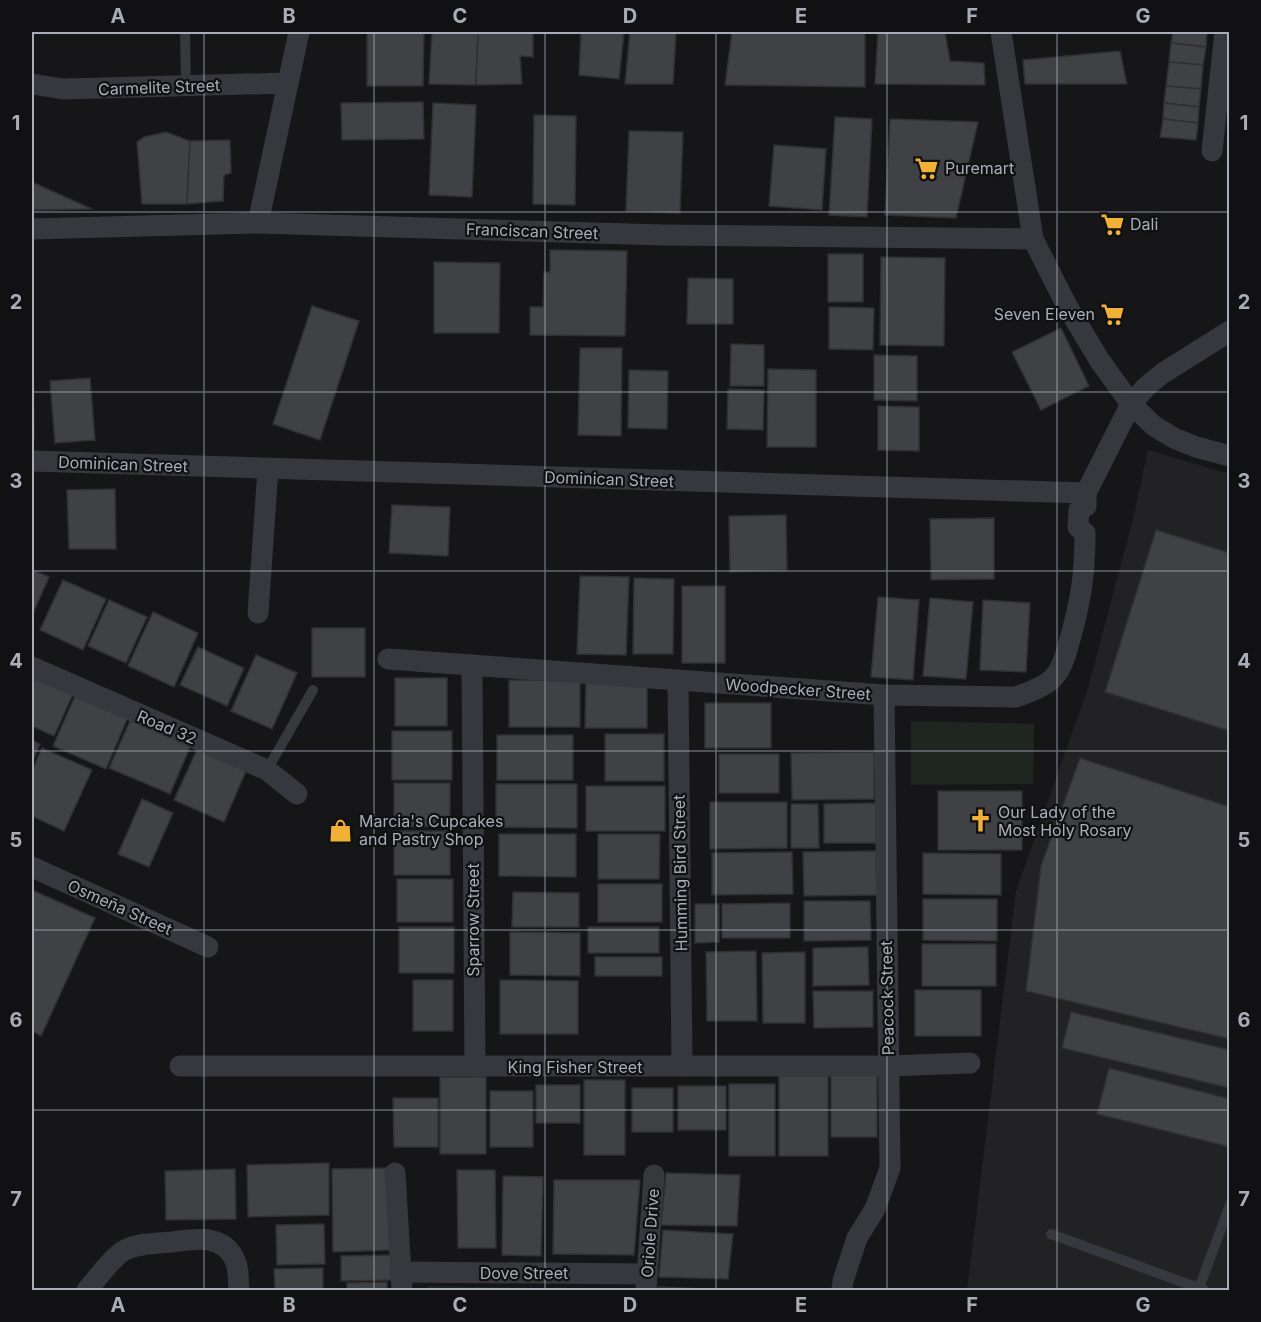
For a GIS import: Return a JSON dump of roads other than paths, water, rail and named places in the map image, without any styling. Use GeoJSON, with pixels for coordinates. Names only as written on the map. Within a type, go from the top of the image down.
{"type":"FeatureCollection","features":[{"type":"Feature","properties":{"kind":"street"},"geometry":{"type":"LineString","coordinates":[[258,224],[299,32]]}},
{"type":"Feature","properties":{"kind":"street"},"geometry":{"type":"LineString","coordinates":[[1001,32],[1034,239],[1068,308],[1100,361],[1131,404],[1154,426],[1196,447],[1230,456]]}},
{"type":"Feature","properties":{"kind":"street"},"geometry":{"type":"LineString","coordinates":[[1212,151],[1223,100],[1225,32]]}},
{"type":"Feature","properties":{"kind":"street","name":"Carmelite Street"},"geometry":{"type":"LineString","coordinates":[[32,84],[63,89],[288,83]]}},
{"type":"Feature","properties":{"kind":"street","name":"Franciscan Street"},"geometry":{"type":"LineString","coordinates":[[32,230],[258,224],[663,235],[1034,239]]}},
{"type":"Feature","properties":{"kind":"street"},"geometry":{"type":"LineString","coordinates":[[1086,500],[1131,404],[1163,373],[1230,331]]}},
{"type":"Feature","properties":{"kind":"street","name":"Dominican Street"},"geometry":{"type":"LineString","coordinates":[[32,461],[1086,500]]}},
{"type":"Feature","properties":{"kind":"street"},"geometry":{"type":"LineString","coordinates":[[258,613],[268,469]]}},
{"type":"Feature","properties":{"kind":"street","name":"Woodpecker Street"},"geometry":{"type":"LineString","coordinates":[[388,659],[884,695],[1016,697],[1036,690],[1051,681],[1060,668],[1077,616],[1082,588],[1085,533],[1078,527],[1078,521],[1079,510],[1086,500]]}},
{"type":"Feature","properties":{"kind":"street","name":"Sparrow Street"},"geometry":{"type":"LineString","coordinates":[[471,665],[475,1067]]}},
{"type":"Feature","properties":{"kind":"street","name":"Road 32"},"geometry":{"type":"LineString","coordinates":[[32,667],[267,770],[297,794]]}},
{"type":"Feature","properties":{"kind":"street","name":"Humming Bird Street"},"geometry":{"type":"LineString","coordinates":[[678,680],[682,1066]]}},
{"type":"Feature","properties":{"kind":"street","name":"Peacock Street"},"geometry":{"type":"LineString","coordinates":[[842,1290],[857,1238],[875,1209],[890,1168],[884,695]]}},
{"type":"Feature","properties":{"kind":"street","name":"Osmeña Street"},"geometry":{"type":"LineString","coordinates":[[32,867],[208,947]]}},
{"type":"Feature","properties":{"kind":"street","name":"King Fisher Street"},"geometry":{"type":"LineString","coordinates":[[180,1066],[888,1066],[970,1063]]}},
{"type":"Feature","properties":{"kind":"street"},"geometry":{"type":"LineString","coordinates":[[395,1173],[401,1281]]}},
{"type":"Feature","properties":{"kind":"street","name":"Oriole Drive"},"geometry":{"type":"LineString","coordinates":[[646,1282],[654,1175]]}},
{"type":"Feature","properties":{"kind":"street"},"geometry":{"type":"LineString","coordinates":[[87,1290],[123,1250],[137,1245],[194,1239],[208,1239],[221,1243],[230,1252],[236,1263],[239,1290]]}},
{"type":"Feature","properties":{"kind":"street","name":"Dove Street"},"geometry":{"type":"LineString","coordinates":[[401,1281],[646,1282]]}},
{"type":"Feature","properties":{"kind":"lane"},"geometry":{"type":"LineString","coordinates":[[185,32],[186,86]]}},
{"type":"Feature","properties":{"kind":"lane"},"geometry":{"type":"LineString","coordinates":[[267,770],[313,690]]}},
{"type":"Feature","properties":{"kind":"lane"},"geometry":{"type":"LineString","coordinates":[[1051,1234],[1202,1289],[1230,1205]]}},
{"type":"Feature","properties":{"kind":"place","name":"Puremart"},"geometry":{"type":"Point","coordinates":[927,168]}},
{"type":"Feature","properties":{"kind":"place","name":"Dali"},"geometry":{"type":"Point","coordinates":[1112,224]}},
{"type":"Feature","properties":{"kind":"place","name":"Seven Eleven"},"geometry":{"type":"Point","coordinates":[1113,314]}},
{"type":"Feature","properties":{"kind":"place","name":"Our Lady of the Most Holy Rosary"},"geometry":{"type":"Point","coordinates":[980,821]}},
{"type":"Feature","properties":{"kind":"place","name":"Marcia's Cupcakes and Pastry Shop"},"geometry":{"type":"Point","coordinates":[341,830]}}]}
